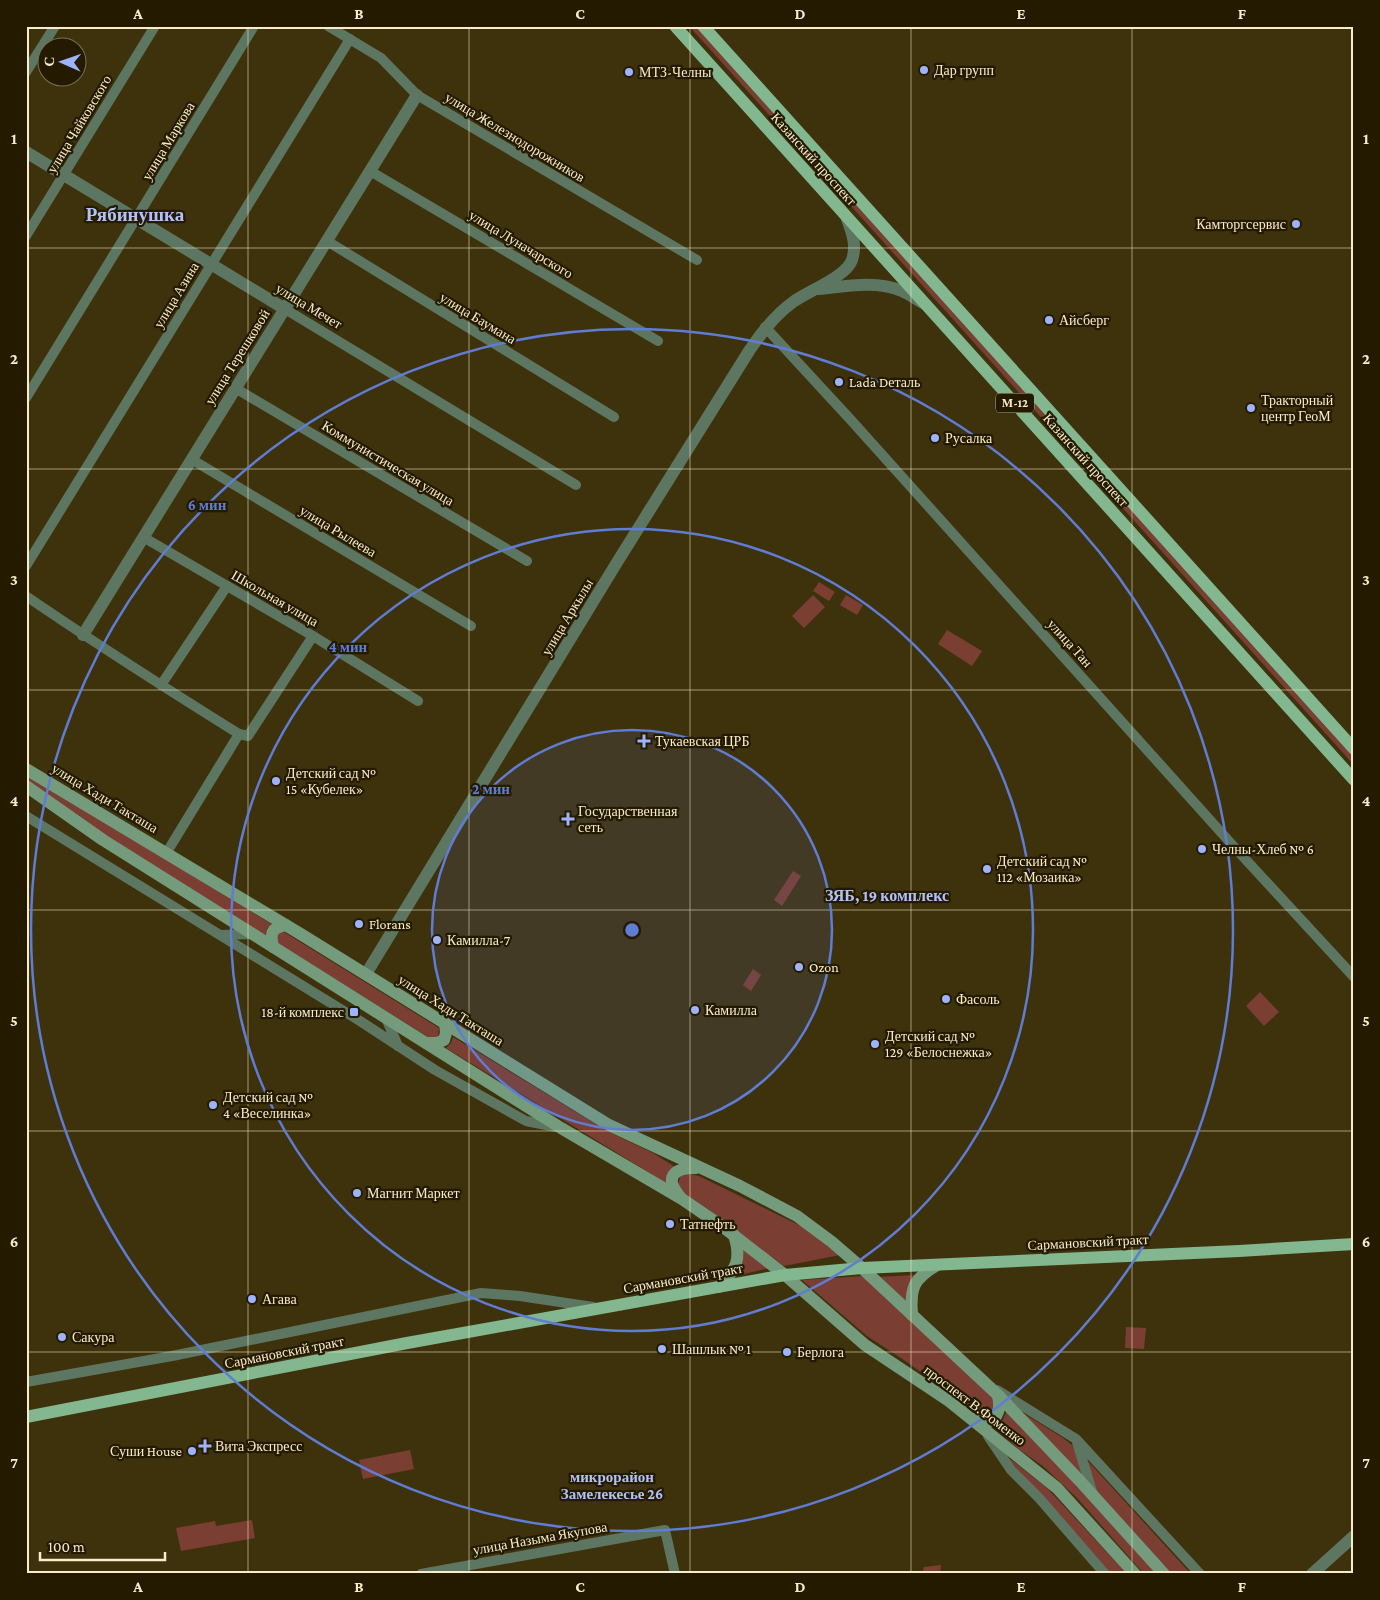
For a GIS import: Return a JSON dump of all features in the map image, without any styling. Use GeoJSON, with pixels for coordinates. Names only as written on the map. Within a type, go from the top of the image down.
{"type":"FeatureCollection","features":[{"type":"Feature","properties":{"kind":"main road","name":"Казанский проспект"},"geometry":{"type":"LineString","coordinates":[[675,26],[1354,780]]}},
{"type":"Feature","properties":{"kind":"main road","name":"Казанский проспект"},"geometry":{"type":"LineString","coordinates":[[704,26],[1354,749]]}},
{"type":"Feature","properties":{"kind":"main road","name":"улица Хади Такташа"},"geometry":{"type":"LineString","coordinates":[[26,770],[167,852],[609,1126],[740,1186],[797,1216],[832,1242],[862,1268]]}},
{"type":"Feature","properties":{"kind":"main road"},"geometry":{"type":"LineString","coordinates":[[26,786],[103,840],[561,1128],[682,1199],[734,1235],[785,1275]]}},
{"type":"Feature","properties":{"kind":"main road"},"geometry":{"type":"LineString","coordinates":[[273,947],[272,932],[277,927],[286,925]]}},
{"type":"Feature","properties":{"kind":"main road"},"geometry":{"type":"LineString","coordinates":[[426,1043],[437,1043],[444,1040],[446,1033],[444,1023]]}},
{"type":"Feature","properties":{"kind":"main road"},"geometry":{"type":"LineString","coordinates":[[682,1199],[672,1183],[673,1176],[677,1170],[683,1168],[698,1168]]}},
{"type":"Feature","properties":{"kind":"main road"},"geometry":{"type":"LineString","coordinates":[[719,1287],[733,1271],[737,1262],[737,1245],[734,1235]]}},
{"type":"Feature","properties":{"kind":"main road","name":"Сармановский тракт"},"geometry":{"type":"LineString","coordinates":[[26,1417],[407,1343],[785,1275],[862,1268],[1354,1244]]}},
{"type":"Feature","properties":{"kind":"main road"},"geometry":{"type":"LineString","coordinates":[[912,1315],[912,1288],[922,1275],[938,1265]]}},
{"type":"Feature","properties":{"kind":"main road","name":"проспект В.Фоменко"},"geometry":{"type":"LineString","coordinates":[[862,1268],[998,1395],[1094,1496],[1164,1574]]}},
{"type":"Feature","properties":{"kind":"main road","name":"проспект В.Фоменко"},"geometry":{"type":"LineString","coordinates":[[785,1275],[865,1345],[972,1419],[1057,1488],[1135,1574]]}},
{"type":"Feature","properties":{"kind":"main road"},"geometry":{"type":"LineString","coordinates":[[972,1419],[984,1422],[992,1421],[999,1412],[998,1395]]}},
{"type":"Feature","properties":{"kind":"street"},"geometry":{"type":"LineString","coordinates":[[26,72],[55,26]]}},
{"type":"Feature","properties":{"kind":"street","name":"улица Чайковского"},"geometry":{"type":"LineString","coordinates":[[26,236],[155,26]]}},
{"type":"Feature","properties":{"kind":"street","name":"улица Маркова"},"geometry":{"type":"LineString","coordinates":[[26,398],[137,220],[254,26]]}},
{"type":"Feature","properties":{"kind":"street","name":"улица Железнодорожников"},"geometry":{"type":"LineString","coordinates":[[328,26],[381,58],[417,95],[696,260]]}},
{"type":"Feature","properties":{"kind":"street","name":"улица Азина"},"geometry":{"type":"LineString","coordinates":[[26,566],[350,40]]}},
{"type":"Feature","properties":{"kind":"street","name":"улица Терешковой"},"geometry":{"type":"LineString","coordinates":[[82,635],[417,95]]}},
{"type":"Feature","properties":{"kind":"street","name":"улица Мечет"},"geometry":{"type":"LineString","coordinates":[[26,152],[576,486]]}},
{"type":"Feature","properties":{"kind":"street","name":"улица Луначарского"},"geometry":{"type":"LineString","coordinates":[[370,171],[658,341]]}},
{"type":"Feature","properties":{"kind":"street","name":"улица Аркылы"},"geometry":{"type":"LineString","coordinates":[[366,974],[621,556],[765,327],[792,303],[840,274],[852,262],[855,243],[847,219]]}},
{"type":"Feature","properties":{"kind":"street","name":"улица Баумана"},"geometry":{"type":"LineString","coordinates":[[327,241],[614,417]]}},
{"type":"Feature","properties":{"kind":"street"},"geometry":{"type":"LineString","coordinates":[[812,290],[848,285],[876,285],[900,290],[928,306]]}},
{"type":"Feature","properties":{"kind":"street","name":"улица Тан"},"geometry":{"type":"LineString","coordinates":[[765,327],[1354,977]]}},
{"type":"Feature","properties":{"kind":"street","name":"Коммунистическая улица"},"geometry":{"type":"LineString","coordinates":[[235,388],[528,561]]}},
{"type":"Feature","properties":{"kind":"street","name":"улица Рылеева"},"geometry":{"type":"LineString","coordinates":[[191,459],[472,626]]}},
{"type":"Feature","properties":{"kind":"street","name":"Школьная улица"},"geometry":{"type":"LineString","coordinates":[[143,537],[313,636],[418,701]]}},
{"type":"Feature","properties":{"kind":"street"},"geometry":{"type":"LineString","coordinates":[[161,686],[227,586]]}},
{"type":"Feature","properties":{"kind":"street"},"geometry":{"type":"LineString","coordinates":[[26,596],[161,686],[243,735]]}},
{"type":"Feature","properties":{"kind":"street"},"geometry":{"type":"LineString","coordinates":[[167,852],[243,735],[313,636]]}},
{"type":"Feature","properties":{"kind":"street"},"geometry":{"type":"LineString","coordinates":[[26,816],[435,1070],[526,1121],[561,1128]]}},
{"type":"Feature","properties":{"kind":"street"},"geometry":{"type":"LineString","coordinates":[[220,935],[253,934]]}},
{"type":"Feature","properties":{"kind":"street"},"geometry":{"type":"LineString","coordinates":[[386,1018],[398,1046]]}},
{"type":"Feature","properties":{"kind":"street"},"geometry":{"type":"LineString","coordinates":[[26,1382],[172,1356],[481,1293],[520,1296],[602,1308]]}},
{"type":"Feature","properties":{"kind":"street"},"geometry":{"type":"LineString","coordinates":[[981,1380],[1076,1439],[1200,1574]]}},
{"type":"Feature","properties":{"kind":"street"},"geometry":{"type":"LineString","coordinates":[[983,1429],[1011,1470],[1039,1498],[1105,1574]]}},
{"type":"Feature","properties":{"kind":"street"},"geometry":{"type":"LineString","coordinates":[[1076,1439],[1094,1496]]}},
{"type":"Feature","properties":{"kind":"street","name":"улица Назыма Якупова"},"geometry":{"type":"LineString","coordinates":[[420,1574],[665,1530],[675,1574]]}},
{"type":"Feature","properties":{"kind":"street"},"geometry":{"type":"LineString","coordinates":[[1312,1574],[1354,1536]]}},
{"type":"Feature","properties":{"kind":"shaded area"},"geometry":{"type":"Polygon","coordinates":[[[689,26],[695,26],[1354,758],[1354,765],[689,26]]]}},
{"type":"Feature","properties":{"kind":"shaded area"},"geometry":{"type":"Polygon","coordinates":[[[819,582],[835,592],[829,601],[813,591],[819,582]]]}},
{"type":"Feature","properties":{"kind":"shaded area"},"geometry":{"type":"Polygon","coordinates":[[[813,595],[825,607],[804,628],[792,616],[813,595]]]}},
{"type":"Feature","properties":{"kind":"shaded area"},"geometry":{"type":"Polygon","coordinates":[[[846,595],[863,605],[857,615],[840,605],[846,595]]]}},
{"type":"Feature","properties":{"kind":"shaded area"},"geometry":{"type":"Polygon","coordinates":[[[947,630],[982,651],[972,666],[938,644],[947,630]]]}},
{"type":"Feature","properties":{"kind":"shaded area"},"geometry":{"type":"Polygon","coordinates":[[[26,774],[273,925],[267,928],[266,936],[113,842],[26,782],[26,774]]]}},
{"type":"Feature","properties":{"kind":"shaded area"},"geometry":{"type":"Polygon","coordinates":[[[793,871],[801,876],[782,906],[774,900],[793,871]]]}},
{"type":"Feature","properties":{"kind":"shaded area"},"geometry":{"type":"Polygon","coordinates":[[[284,932],[439,1028],[438,1037],[430,1038],[276,943],[276,936],[284,932]]]}},
{"type":"Feature","properties":{"kind":"shaded area"},"geometry":{"type":"Polygon","coordinates":[[[753,969],[761,975],[751,991],[743,985],[753,969]]]}},
{"type":"Feature","properties":{"kind":"shaded area"},"geometry":{"type":"Polygon","coordinates":[[[1260,992],[1279,1012],[1264,1026],[1246,1006],[1260,992]]]}},
{"type":"Feature","properties":{"kind":"shaded area"},"geometry":{"type":"Polygon","coordinates":[[[453,1037],[607,1131],[653,1153],[675,1167],[667,1177],[666,1183],[446,1048],[451,1043],[453,1037]]]}},
{"type":"Feature","properties":{"kind":"shaded area"},"geometry":{"type":"Polygon","coordinates":[[[689,1174],[699,1176],[807,1229],[840,1255],[784,1266],[684,1194],[679,1181],[681,1176],[689,1174]]]}},
{"type":"Feature","properties":{"kind":"shaded area"},"geometry":{"type":"Polygon","coordinates":[[[742,1248],[770,1268],[735,1276],[742,1248]]]}},
{"type":"Feature","properties":{"kind":"shaded area"},"geometry":{"type":"Polygon","coordinates":[[[916,1275],[907,1306],[877,1277],[916,1275]]]}},
{"type":"Feature","properties":{"kind":"shaded area"},"geometry":{"type":"Polygon","coordinates":[[[863,1276],[996,1400],[995,1413],[984,1417],[977,1413],[907,1362],[867,1336],[802,1280],[863,1276]]]}},
{"type":"Feature","properties":{"kind":"shaded area"},"geometry":{"type":"Polygon","coordinates":[[[1126,1327],[1146,1328],[1144,1349],[1125,1348],[1126,1327]]]}},
{"type":"Feature","properties":{"kind":"shaded area"},"geometry":{"type":"Polygon","coordinates":[[[1007,1410],[1159,1574],[1144,1574],[1078,1499],[1043,1466],[1017,1448],[995,1426],[1003,1420],[1007,1410]]]}},
{"type":"Feature","properties":{"kind":"shaded area"},"geometry":{"type":"Polygon","coordinates":[[[1023,1413],[1077,1449],[1191,1574],[1170,1574],[1023,1413]]]}},
{"type":"Feature","properties":{"kind":"shaded area"},"geometry":{"type":"Polygon","coordinates":[[[410,1450],[414,1469],[363,1479],[359,1460],[410,1450]]]}},
{"type":"Feature","properties":{"kind":"shaded area"},"geometry":{"type":"Polygon","coordinates":[[[1004,1454],[1047,1488],[1127,1574],[1108,1574],[1004,1454]]]}},
{"type":"Feature","properties":{"kind":"shaded area"},"geometry":{"type":"Polygon","coordinates":[[[252,1520],[255,1538],[181,1551],[176,1528],[215,1521],[216,1526],[252,1520]]]}},
{"type":"Feature","properties":{"kind":"shaded area"},"geometry":{"type":"Polygon","coordinates":[[[941,1565],[940,1574],[922,1574],[924,1567],[941,1565]]]}},
{"type":"Feature","properties":{"kind":"place","name":"Дар групп"},"geometry":{"type":"Point","coordinates":[924,70]}},
{"type":"Feature","properties":{"kind":"place","name":"МТЗ-Челны"},"geometry":{"type":"Point","coordinates":[629,72]}},
{"type":"Feature","properties":{"kind":"place","name":"Камторгсервис"},"geometry":{"type":"Point","coordinates":[1296,224]}},
{"type":"Feature","properties":{"kind":"place","name":"Айсберг"},"geometry":{"type":"Point","coordinates":[1049,320]}},
{"type":"Feature","properties":{"kind":"place","name":"Lada Dеталь"},"geometry":{"type":"Point","coordinates":[839,382]}},
{"type":"Feature","properties":{"kind":"place","name":"Тракторный центр ГеоМ"},"geometry":{"type":"Point","coordinates":[1251,408]}},
{"type":"Feature","properties":{"kind":"place","name":"Русалка"},"geometry":{"type":"Point","coordinates":[935,438]}},
{"type":"Feature","properties":{"kind":"place","name":"Тукаевская ЦРБ"},"geometry":{"type":"Point","coordinates":[644,741]}},
{"type":"Feature","properties":{"kind":"place","name":"Детский сад № 15 «Кубелек»"},"geometry":{"type":"Point","coordinates":[276,781]}},
{"type":"Feature","properties":{"kind":"place","name":"Государственная сеть"},"geometry":{"type":"Point","coordinates":[568,819]}},
{"type":"Feature","properties":{"kind":"place","name":"Челны-Хлеб № 6"},"geometry":{"type":"Point","coordinates":[1202,849]}},
{"type":"Feature","properties":{"kind":"place","name":"Детский сад № 112 «Мозаика»"},"geometry":{"type":"Point","coordinates":[987,869]}},
{"type":"Feature","properties":{"kind":"place","name":"Florans"},"geometry":{"type":"Point","coordinates":[359,924]}},
{"type":"Feature","properties":{"kind":"place","name":"Камилла-7"},"geometry":{"type":"Point","coordinates":[437,940]}},
{"type":"Feature","properties":{"kind":"place","name":"Ozon"},"geometry":{"type":"Point","coordinates":[799,967]}},
{"type":"Feature","properties":{"kind":"place","name":"Фасоль"},"geometry":{"type":"Point","coordinates":[946,999]}},
{"type":"Feature","properties":{"kind":"place","name":"Камилла"},"geometry":{"type":"Point","coordinates":[695,1010]}},
{"type":"Feature","properties":{"kind":"place","name":"18-й комплекс"},"geometry":{"type":"Point","coordinates":[354,1012]}},
{"type":"Feature","properties":{"kind":"place","name":"Детский сад № 129 «Белоснежка»"},"geometry":{"type":"Point","coordinates":[875,1044]}},
{"type":"Feature","properties":{"kind":"place","name":"Детский сад № 4 «Веселинка»"},"geometry":{"type":"Point","coordinates":[213,1105]}},
{"type":"Feature","properties":{"kind":"place","name":"Магнит Маркет"},"geometry":{"type":"Point","coordinates":[357,1193]}},
{"type":"Feature","properties":{"kind":"place","name":"Татнефть"},"geometry":{"type":"Point","coordinates":[670,1224]}},
{"type":"Feature","properties":{"kind":"place","name":"Агава"},"geometry":{"type":"Point","coordinates":[252,1299]}},
{"type":"Feature","properties":{"kind":"place","name":"Сакура"},"geometry":{"type":"Point","coordinates":[62,1337]}},
{"type":"Feature","properties":{"kind":"place","name":"Шашлык № 1"},"geometry":{"type":"Point","coordinates":[662,1349]}},
{"type":"Feature","properties":{"kind":"place","name":"Берлога"},"geometry":{"type":"Point","coordinates":[787,1352]}},
{"type":"Feature","properties":{"kind":"place","name":"Вита Экспресс"},"geometry":{"type":"Point","coordinates":[205,1446]}},
{"type":"Feature","properties":{"kind":"place","name":"Суши House"},"geometry":{"type":"Point","coordinates":[192,1451]}},
{"type":"Feature","properties":{"kind":"district","name":"Рябинушка"},"geometry":{"type":"Point","coordinates":[135,214]}},
{"type":"Feature","properties":{"kind":"district","name":"ЗЯБ, 19 комплекс"},"geometry":{"type":"Point","coordinates":[887,895]}},
{"type":"Feature","properties":{"kind":"district","name":"микрорайон Замелекесье 26"},"geometry":{"type":"Point","coordinates":[612,1486]}}]}
